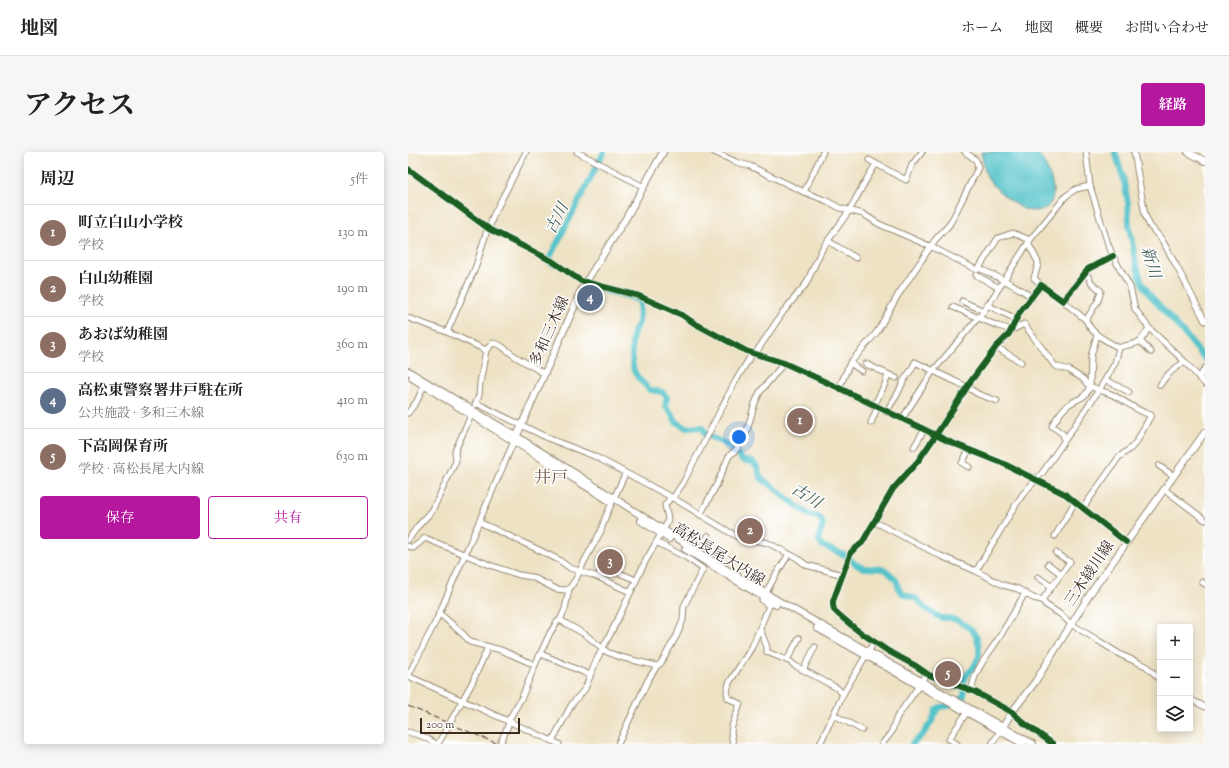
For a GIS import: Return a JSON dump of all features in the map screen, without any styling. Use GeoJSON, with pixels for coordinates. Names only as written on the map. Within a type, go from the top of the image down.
{"type":"FeatureCollection","features":[{"type":"Feature","properties":{"kind":"main road","name":"多和三木線"},"geometry":{"type":"LineString","coordinates":[[515,439],[586,282],[644,187],[663,152]]}},
{"type":"Feature","properties":{"kind":"main road"},"geometry":{"type":"LineString","coordinates":[[1188,152],[1204,159]]}},
{"type":"Feature","properties":{"kind":"main road","name":"高松長尾大内線"},"geometry":{"type":"LineString","coordinates":[[408,371],[425,383]]}},
{"type":"Feature","properties":{"kind":"main road","name":"高松長尾大内線"},"geometry":{"type":"LineString","coordinates":[[408,376],[425,383],[473,409],[515,439],[533,448],[613,501],[662,531]]}},
{"type":"Feature","properties":{"kind":"main road","name":"三木綾川線"},"geometry":{"type":"LineString","coordinates":[[1002,729],[1012,712],[1035,682],[1071,624],[1126,542],[1205,432]]}},
{"type":"Feature","properties":{"kind":"main road","name":"高松長尾大内線"},"geometry":{"type":"LineString","coordinates":[[613,501],[652,524],[696,557],[1002,729],[1023,744]]}},
{"type":"Feature","properties":{"kind":"main road","name":"高松長尾大内線"},"geometry":{"type":"LineString","coordinates":[[955,703],[967,712],[1033,744]]}},
{"type":"Feature","properties":{"kind":"street"},"geometry":{"type":"LineString","coordinates":[[447,332],[476,266],[493,216],[526,152]]}},
{"type":"Feature","properties":{"kind":"street"},"geometry":{"type":"LineString","coordinates":[[577,152],[644,187]]}},
{"type":"Feature","properties":{"kind":"street"},"geometry":{"type":"LineString","coordinates":[[714,152],[736,162],[750,166],[840,208],[863,214],[879,224],[977,270],[979,268],[1004,280],[1032,298]]}},
{"type":"Feature","properties":{"kind":"street"},"geometry":{"type":"LineString","coordinates":[[804,192],[823,152]]}},
{"type":"Feature","properties":{"kind":"street"},"geometry":{"type":"LineString","coordinates":[[869,160],[906,180],[912,165],[922,152]]}},
{"type":"Feature","properties":{"kind":"street"},"geometry":{"type":"LineString","coordinates":[[839,388],[850,363],[878,332],[898,295],[930,247],[949,225],[977,173],[978,168],[976,160],[965,152]]}},
{"type":"Feature","properties":{"kind":"street"},"geometry":{"type":"LineString","coordinates":[[1086,152],[1090,186],[1113,256],[1130,286],[1135,309],[1149,328],[1200,376],[1205,384]]}},
{"type":"Feature","properties":{"kind":"street"},"geometry":{"type":"LineString","coordinates":[[1134,152],[1142,205],[1145,215],[1174,260],[1205,321]]}},
{"type":"Feature","properties":{"kind":"street"},"geometry":{"type":"LineString","coordinates":[[552,741],[572,704],[585,689],[602,649],[668,519],[665,506],[683,483],[735,382],[783,312],[806,284],[828,241],[849,211],[876,164]]}},
{"type":"Feature","properties":{"kind":"street"},"geometry":{"type":"LineString","coordinates":[[408,169],[489,229],[550,260],[581,281],[639,296],[682,315],[725,340],[754,354],[784,364],[839,388],[950,442],[1002,463],[1065,494],[1126,542]]}},
{"type":"Feature","properties":{"kind":"street"},"geometry":{"type":"LineString","coordinates":[[902,419],[933,371],[984,311],[1029,241],[1066,196],[1076,189],[1090,186]]}},
{"type":"Feature","properties":{"kind":"street"},"geometry":{"type":"LineString","coordinates":[[979,268],[998,238],[1013,233],[1029,241],[1038,262],[1034,278],[1086,320],[1087,324],[1097,335],[1118,348]]}},
{"type":"Feature","properties":{"kind":"street"},"geometry":{"type":"LineString","coordinates":[[828,241],[856,258]]}},
{"type":"Feature","properties":{"kind":"street"},"geometry":{"type":"LineString","coordinates":[[1063,301],[1088,268],[1113,256]]}},
{"type":"Feature","properties":{"kind":"street"},"geometry":{"type":"LineString","coordinates":[[1086,272],[1091,282],[1100,288],[1101,291],[1086,320]]}},
{"type":"Feature","properties":{"kind":"street"},"geometry":{"type":"LineString","coordinates":[[976,275],[999,288]]}},
{"type":"Feature","properties":{"kind":"street"},"geometry":{"type":"LineString","coordinates":[[1012,330],[1016,319],[1042,285]]}},
{"type":"Feature","properties":{"kind":"street"},"geometry":{"type":"LineString","coordinates":[[962,301],[984,311]]}},
{"type":"Feature","properties":{"kind":"street"},"geometry":{"type":"LineString","coordinates":[[987,306],[1016,319]]}},
{"type":"Feature","properties":{"kind":"street"},"geometry":{"type":"LineString","coordinates":[[953,307],[998,326],[1012,330]]}},
{"type":"Feature","properties":{"kind":"street"},"geometry":{"type":"LineString","coordinates":[[408,318],[447,332],[486,350]]}},
{"type":"Feature","properties":{"kind":"street"},"geometry":{"type":"LineString","coordinates":[[1053,744],[1024,723],[1012,712],[967,688],[925,673],[916,666],[874,642],[857,630],[834,610],[833,600],[851,552],[862,543],[894,489],[918,461],[967,387],[996,347],[1012,330],[1024,324],[1055,366],[1069,370],[1083,379],[1090,386],[1110,393],[1151,416],[1134,445],[1119,457],[1083,508]]}},
{"type":"Feature","properties":{"kind":"street"},"geometry":{"type":"LineString","coordinates":[[976,571],[1015,506],[1043,472],[1106,380],[1115,363],[1118,348],[1123,345],[1140,341],[1149,328]]}},
{"type":"Feature","properties":{"kind":"street"},"geometry":{"type":"LineString","coordinates":[[1064,440],[1062,434],[1052,426],[1066,407],[1086,395],[1090,386],[1091,356],[1097,335]]}},
{"type":"Feature","properties":{"kind":"street"},"geometry":{"type":"LineString","coordinates":[[1140,341],[1151,352]]}},
{"type":"Feature","properties":{"kind":"street"},"geometry":{"type":"LineString","coordinates":[[408,540],[432,511],[456,461],[455,451],[479,395],[486,350],[493,343],[500,345],[516,357],[545,374]]}},
{"type":"Feature","properties":{"kind":"street"},"geometry":{"type":"LineString","coordinates":[[996,347],[1020,362]]}},
{"type":"Feature","properties":{"kind":"street"},"geometry":{"type":"LineString","coordinates":[[886,412],[898,395],[904,380],[915,362],[997,402]]}},
{"type":"Feature","properties":{"kind":"street"},"geometry":{"type":"LineString","coordinates":[[1160,385],[1165,377],[1184,362]]}},
{"type":"Feature","properties":{"kind":"street"},"geometry":{"type":"LineString","coordinates":[[850,363],[862,371]]}},
{"type":"Feature","properties":{"kind":"street"},"geometry":{"type":"LineString","coordinates":[[700,515],[716,486],[729,456],[735,452],[745,437],[755,403],[760,392],[784,364]]}},
{"type":"Feature","properties":{"kind":"street"},"geometry":{"type":"LineString","coordinates":[[866,364],[896,378]]}},
{"type":"Feature","properties":{"kind":"street"},"geometry":{"type":"LineString","coordinates":[[1200,376],[1205,368]]}},
{"type":"Feature","properties":{"kind":"street"},"geometry":{"type":"LineString","coordinates":[[871,424],[888,375]]}},
{"type":"Feature","properties":{"kind":"street"},"geometry":{"type":"LineString","coordinates":[[1106,380],[1129,392]]}},
{"type":"Feature","properties":{"kind":"street"},"geometry":{"type":"LineString","coordinates":[[408,413],[417,401],[425,383]]}},
{"type":"Feature","properties":{"kind":"street"},"geometry":{"type":"LineString","coordinates":[[473,409],[521,426],[594,456],[625,474],[672,497],[736,536],[768,543],[797,558],[806,565],[843,575]]}},
{"type":"Feature","properties":{"kind":"street"},"geometry":{"type":"LineString","coordinates":[[914,447],[924,430]]}},
{"type":"Feature","properties":{"kind":"street"},"geometry":{"type":"LineString","coordinates":[[515,439],[440,613],[408,676],[559,744]]}},
{"type":"Feature","properties":{"kind":"street"},"geometry":{"type":"LineString","coordinates":[[969,450],[962,463],[970,467]]}},
{"type":"Feature","properties":{"kind":"street"},"geometry":{"type":"LineString","coordinates":[[1159,466],[1174,476]]}},
{"type":"Feature","properties":{"kind":"street"},"geometry":{"type":"LineString","coordinates":[[500,744],[509,721],[522,698],[535,665],[554,626],[560,620],[568,599],[569,589],[576,579],[601,531],[625,474]]}},
{"type":"Feature","properties":{"kind":"street"},"geometry":{"type":"LineString","coordinates":[[1164,489],[1205,520]]}},
{"type":"Feature","properties":{"kind":"street"},"geometry":{"type":"LineString","coordinates":[[1055,536],[1076,502]]}},
{"type":"Feature","properties":{"kind":"street"},"geometry":{"type":"LineString","coordinates":[[479,522],[539,550],[570,568],[598,577],[630,592]]}},
{"type":"Feature","properties":{"kind":"street"},"geometry":{"type":"LineString","coordinates":[[875,522],[923,548],[976,571],[1003,585],[1018,589],[1033,598],[1042,600],[1046,605],[1060,614],[1071,624],[1121,655],[1146,666],[1157,676]]}},
{"type":"Feature","properties":{"kind":"street"},"geometry":{"type":"LineString","coordinates":[[696,557],[708,536]]}},
{"type":"Feature","properties":{"kind":"street"},"geometry":{"type":"LineString","coordinates":[[408,546],[413,548],[425,538],[465,556],[508,571],[532,577],[556,589],[569,589]]}},
{"type":"Feature","properties":{"kind":"street"},"geometry":{"type":"LineString","coordinates":[[618,744],[648,680],[657,666],[661,663],[677,635],[683,620],[684,606],[704,569],[696,557],[656,542]]}},
{"type":"Feature","properties":{"kind":"street"},"geometry":{"type":"LineString","coordinates":[[1042,600],[1070,562],[1056,553]]}},
{"type":"Feature","properties":{"kind":"street"},"geometry":{"type":"LineString","coordinates":[[733,744],[731,732],[732,726],[740,704],[728,698],[728,688],[752,647],[769,606],[762,601],[789,554]]}},
{"type":"Feature","properties":{"kind":"street"},"geometry":{"type":"LineString","coordinates":[[1048,564],[1062,574]]}},
{"type":"Feature","properties":{"kind":"street"},"geometry":{"type":"LineString","coordinates":[[598,577],[603,566],[636,580]]}},
{"type":"Feature","properties":{"kind":"street"},"geometry":{"type":"LineString","coordinates":[[1038,577],[1052,587]]}},
{"type":"Feature","properties":{"kind":"street"},"geometry":{"type":"LineString","coordinates":[[967,688],[972,684],[981,666],[1015,612],[1025,593]]}},
{"type":"Feature","properties":{"kind":"street"},"geometry":{"type":"LineString","coordinates":[[440,613],[470,642],[501,650],[535,665]]}},
{"type":"Feature","properties":{"kind":"street"},"geometry":{"type":"LineString","coordinates":[[560,620],[586,635],[602,649],[613,654],[657,666]]}},
{"type":"Feature","properties":{"kind":"street"},"geometry":{"type":"LineString","coordinates":[[760,629],[767,652],[787,660],[837,688],[843,694]]}},
{"type":"Feature","properties":{"kind":"street"},"geometry":{"type":"LineString","coordinates":[[787,660],[798,638]]}},
{"type":"Feature","properties":{"kind":"street"},"geometry":{"type":"LineString","coordinates":[[820,744],[843,694],[874,642]]}},
{"type":"Feature","properties":{"kind":"street"},"geometry":{"type":"LineString","coordinates":[[408,732],[422,736],[437,744],[472,682],[488,647]]}},
{"type":"Feature","properties":{"kind":"street"},"geometry":{"type":"LineString","coordinates":[[803,670],[815,647]]}},
{"type":"Feature","properties":{"kind":"street"},"geometry":{"type":"LineString","coordinates":[[541,654],[590,675]]}},
{"type":"Feature","properties":{"kind":"street"},"geometry":{"type":"LineString","coordinates":[[882,744],[898,716],[921,683],[925,673]]}},
{"type":"Feature","properties":{"kind":"street"},"geometry":{"type":"LineString","coordinates":[[1193,700],[1205,707]]}},
{"type":"Feature","properties":{"kind":"street"},"geometry":{"type":"LineString","coordinates":[[957,744],[949,739],[967,712]]}},
{"type":"Feature","properties":{"kind":"street"},"geometry":{"type":"LineString","coordinates":[[834,715],[862,730]]}},
{"type":"Feature","properties":{"kind":"street"},"geometry":{"type":"LineString","coordinates":[[992,744],[1002,729]]}},
{"type":"Feature","properties":{"kind":"water"},"geometry":{"type":"Polygon","coordinates":[[[981,152],[1037,152],[1042,158],[1051,179],[1053,190],[1052,201],[1046,208],[1035,211],[1028,211],[1017,205],[1005,196],[988,179],[981,152]]]}},
{"type":"Feature","properties":{"kind":"waterway","name":"古川"},"geometry":{"type":"LineString","coordinates":[[553,264],[550,262],[550,257],[604,152]]}},
{"type":"Feature","properties":{"kind":"waterway","name":"新川"},"geometry":{"type":"LineString","coordinates":[[1115,152],[1123,177],[1128,203],[1129,225],[1136,264],[1142,283],[1150,295],[1205,359]]}},
{"type":"Feature","properties":{"kind":"waterway","name":"古川"},"geometry":{"type":"LineString","coordinates":[[591,286],[640,301],[639,323],[634,331],[632,342],[632,361],[634,371],[639,379],[650,390],[662,392],[667,397],[665,406],[676,422],[687,428],[702,427],[706,435],[726,444],[736,452],[742,460],[753,462],[758,468],[762,479],[780,493],[809,515],[821,519],[823,525],[819,536],[819,542],[823,546],[847,556],[855,564],[864,568],[884,569],[895,578],[899,590],[903,594],[917,599],[925,608],[941,618],[949,618],[959,621],[972,630],[977,638],[979,656],[973,668],[964,678],[964,696],[948,706],[937,709],[932,721],[923,734],[912,744]]}},
{"type":"Feature","properties":{"kind":"railway"},"geometry":{"type":"LineString","coordinates":[[408,706],[498,744]]}},
{"type":"Feature","properties":{"kind":"cycle path"},"geometry":{"type":"LineString","coordinates":[[408,169],[489,229],[552,261],[581,281],[639,296],[682,315],[746,351],[784,363],[950,442],[1002,463],[1065,494],[1126,542]]}},
{"type":"Feature","properties":{"kind":"cycle path"},"geometry":{"type":"LineString","coordinates":[[1053,744],[1024,723],[1012,712],[975,692],[929,675],[888,651],[857,630],[838,614],[834,610],[833,601],[851,552],[862,543],[893,489],[918,461],[971,381],[996,347],[1009,334],[1020,312],[1041,285],[1063,301],[1088,269],[1113,256]]}},
{"type":"Feature","properties":{"kind":"place","name":"高松東警察署井戸駐在所"},"geometry":{"type":"Point","coordinates":[590,298]}},
{"type":"Feature","properties":{"kind":"place","name":"町立白山小学校"},"geometry":{"type":"Point","coordinates":[800,421]}},
{"type":"Feature","properties":{"kind":"place","name":"白山幼稚園"},"geometry":{"type":"Point","coordinates":[750,531]}},
{"type":"Feature","properties":{"kind":"place","name":"あおば幼稚園"},"geometry":{"type":"Point","coordinates":[610,562]}},
{"type":"Feature","properties":{"kind":"place","name":"下高岡保育所"},"geometry":{"type":"Point","coordinates":[948,674]}},
{"type":"Feature","properties":{"kind":"district","name":"井戸"},"geometry":{"type":"Point","coordinates":[551,477]}}]}
